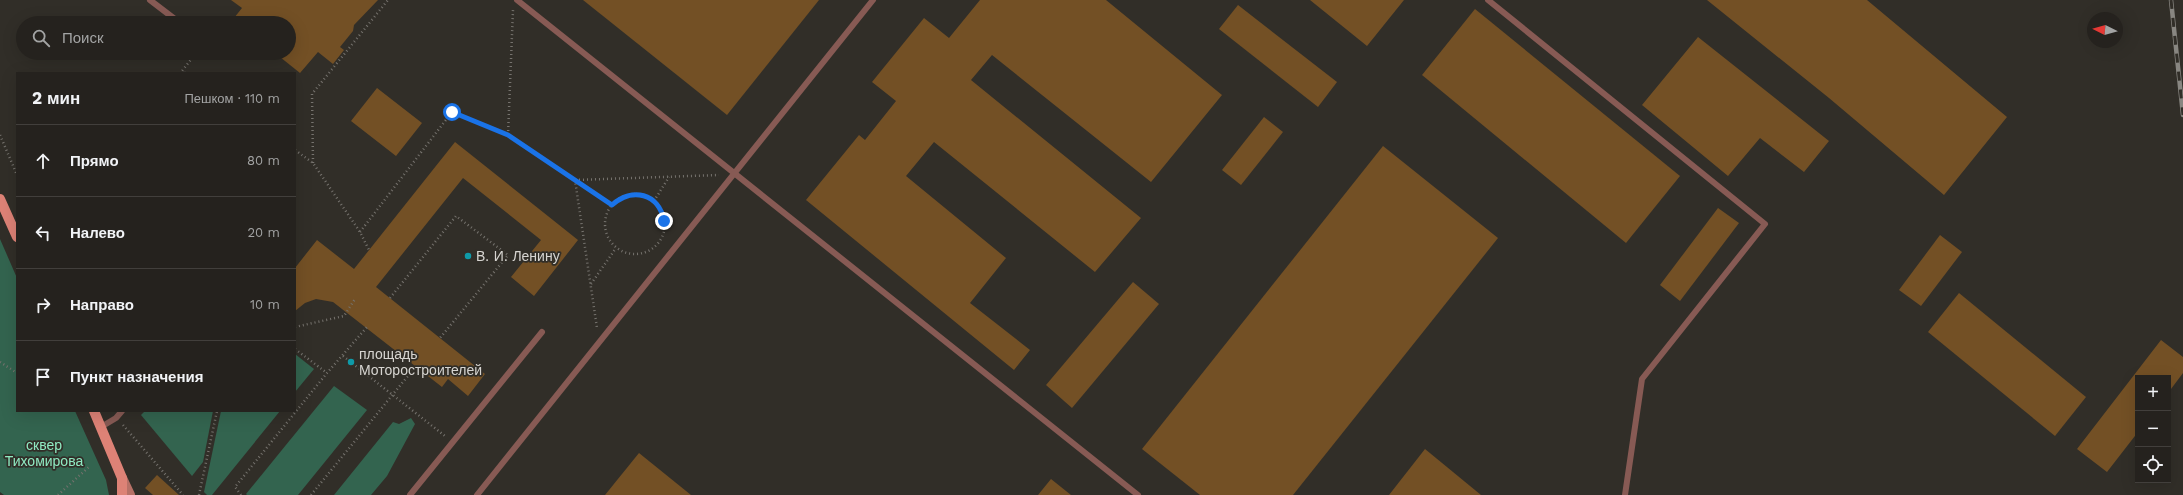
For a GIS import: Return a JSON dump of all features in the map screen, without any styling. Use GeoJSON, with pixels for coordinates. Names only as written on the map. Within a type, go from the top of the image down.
{"type":"FeatureCollection","features":[{"type":"Feature","properties":{"kind":"main road"},"geometry":{"type":"LineString","coordinates":[[0,199],[16,235]]}},
{"type":"Feature","properties":{"kind":"main road"},"geometry":{"type":"LineString","coordinates":[[94,412],[130,495]]}},
{"type":"Feature","properties":{"kind":"main road"},"geometry":{"type":"LineString","coordinates":[[122,478],[122,495]]}},
{"type":"Feature","properties":{"kind":"lane"},"geometry":{"type":"LineString","coordinates":[[150,0],[171,16]]}},
{"type":"Feature","properties":{"kind":"lane"},"geometry":{"type":"LineString","coordinates":[[517,0],[1138,495]]}},
{"type":"Feature","properties":{"kind":"lane"},"geometry":{"type":"LineString","coordinates":[[477,495],[873,0]]}},
{"type":"Feature","properties":{"kind":"lane"},"geometry":{"type":"LineString","coordinates":[[1488,0],[1765,224],[1642,379],[1625,495]]}},
{"type":"Feature","properties":{"kind":"lane"},"geometry":{"type":"LineString","coordinates":[[410,495],[542,332]]}},
{"type":"Feature","properties":{"kind":"lane"},"geometry":{"type":"LineString","coordinates":[[101,427],[116,418],[121,412]]}},
{"type":"Feature","properties":{"kind":"path"},"geometry":{"type":"LineString","coordinates":[[313,163],[312,94],[388,0]]}},
{"type":"Feature","properties":{"kind":"path"},"geometry":{"type":"LineString","coordinates":[[508,135],[513,8]]}},
{"type":"Feature","properties":{"kind":"path"},"geometry":{"type":"LineString","coordinates":[[184,72],[182,71],[191,60]]}},
{"type":"Feature","properties":{"kind":"path"},"geometry":{"type":"LineString","coordinates":[[360,232],[452,112],[508,135],[612,205]]}},
{"type":"Feature","properties":{"kind":"path"},"geometry":{"type":"LineString","coordinates":[[0,135],[16,173]]}},
{"type":"Feature","properties":{"kind":"path"},"geometry":{"type":"LineString","coordinates":[[296,151],[313,163],[360,232],[369,250]]}},
{"type":"Feature","properties":{"kind":"path"},"geometry":{"type":"LineString","coordinates":[[575,180],[734,174]]}},
{"type":"Feature","properties":{"kind":"path"},"geometry":{"type":"LineString","coordinates":[[654,201],[669,176]]}},
{"type":"Feature","properties":{"kind":"path"},"geometry":{"type":"LineString","coordinates":[[575,180],[599,342]]}},
{"type":"Feature","properties":{"kind":"path"},"geometry":{"type":"LineString","coordinates":[[627,195],[641,195],[654,201],[663,213],[665,228],[659,242],[653,248],[639,254],[631,254],[616,248],[606,232],[607,213],[612,205],[627,195]]}},
{"type":"Feature","properties":{"kind":"path"},"geometry":{"type":"LineString","coordinates":[[390,298],[456,216],[508,256],[440,338]]}},
{"type":"Feature","properties":{"kind":"path"},"geometry":{"type":"LineString","coordinates":[[591,284],[616,248]]}},
{"type":"Feature","properties":{"kind":"path"},"geometry":{"type":"LineString","coordinates":[[296,327],[344,316],[355,299]]}},
{"type":"Feature","properties":{"kind":"path"},"geometry":{"type":"LineString","coordinates":[[296,412],[367,327]]}},
{"type":"Feature","properties":{"kind":"path"},"geometry":{"type":"LineString","coordinates":[[296,350],[327,373]]}},
{"type":"Feature","properties":{"kind":"path"},"geometry":{"type":"LineString","coordinates":[[343,356],[393,394],[453,443]]}},
{"type":"Feature","properties":{"kind":"path"},"geometry":{"type":"LineString","coordinates":[[0,362],[16,372]]}},
{"type":"Feature","properties":{"kind":"path"},"geometry":{"type":"LineString","coordinates":[[311,495],[416,366]]}},
{"type":"Feature","properties":{"kind":"path"},"geometry":{"type":"LineString","coordinates":[[199,495],[217,412]]}},
{"type":"Feature","properties":{"kind":"path"},"geometry":{"type":"LineString","coordinates":[[241,495],[235,488],[296,412]]}},
{"type":"Feature","properties":{"kind":"path"},"geometry":{"type":"LineString","coordinates":[[116,418],[182,495]]}},
{"type":"Feature","properties":{"kind":"path"},"geometry":{"type":"LineString","coordinates":[[58,495],[90,466]]}},
{"type":"Feature","properties":{"kind":"green space","name":"сквер Тихомирова"},"geometry":{"type":"Polygon","coordinates":[[[0,239],[16,276],[16,412],[75,412],[106,480],[109,495],[4,495],[0,492],[0,239]]]}},
{"type":"Feature","properties":{"kind":"green space"},"geometry":{"type":"Polygon","coordinates":[[[296,355],[314,369],[296,391],[296,355]]]}},
{"type":"Feature","properties":{"kind":"green space"},"geometry":{"type":"Polygon","coordinates":[[[334,386],[367,410],[298,495],[247,495],[246,494],[334,386]]]}},
{"type":"Feature","properties":{"kind":"green space"},"geometry":{"type":"Polygon","coordinates":[[[144,412],[213,412],[203,462],[192,476],[141,415],[144,412]]]}},
{"type":"Feature","properties":{"kind":"green space"},"geometry":{"type":"Polygon","coordinates":[[[221,412],[279,412],[212,495],[207,495],[204,492],[221,412]]]}},
{"type":"Feature","properties":{"kind":"green space"},"geometry":{"type":"Polygon","coordinates":[[[411,418],[415,424],[387,476],[371,495],[334,495],[393,422],[399,424],[411,418]]]}},
{"type":"Feature","properties":{"kind":"building"},"geometry":{"type":"Polygon","coordinates":[[[231,0],[378,0],[354,25],[353,31],[340,47],[344,50],[333,64],[318,52],[300,73],[284,60],[296,60],[296,16],[236,16],[242,8],[231,0]]]}},
{"type":"Feature","properties":{"kind":"building"},"geometry":{"type":"Polygon","coordinates":[[[583,0],[819,0],[727,115],[583,0]]]}},
{"type":"Feature","properties":{"kind":"building"},"geometry":{"type":"Polygon","coordinates":[[[980,0],[1106,0],[1222,95],[1151,182],[992,55],[971,80],[1141,218],[1095,272],[934,142],[906,176],[1006,258],[970,303],[1030,350],[1014,370],[806,200],[859,135],[865,140],[896,101],[872,82],[924,18],[949,38],[980,0]]]}},
{"type":"Feature","properties":{"kind":"building"},"geometry":{"type":"Polygon","coordinates":[[[1310,0],[1404,0],[1367,46],[1310,0]]]}},
{"type":"Feature","properties":{"kind":"building"},"geometry":{"type":"Polygon","coordinates":[[[1707,0],[1867,0],[2007,117],[1944,195],[1829,98],[1707,0]]]}},
{"type":"Feature","properties":{"kind":"building"},"geometry":{"type":"Polygon","coordinates":[[[1238,5],[1337,82],[1318,107],[1219,29],[1238,5]]]}},
{"type":"Feature","properties":{"kind":"building"},"geometry":{"type":"Polygon","coordinates":[[[1475,9],[1680,176],[1626,243],[1422,75],[1475,9]]]}},
{"type":"Feature","properties":{"kind":"building"},"geometry":{"type":"Polygon","coordinates":[[[1698,37],[1829,141],[1804,172],[1760,138],[1728,176],[1642,105],[1698,37]]]}},
{"type":"Feature","properties":{"kind":"building"},"geometry":{"type":"Polygon","coordinates":[[[377,88],[422,123],[396,156],[351,121],[377,88]]]}},
{"type":"Feature","properties":{"kind":"building"},"geometry":{"type":"Polygon","coordinates":[[[1264,117],[1283,132],[1241,185],[1222,170],[1264,117]]]}},
{"type":"Feature","properties":{"kind":"building"},"geometry":{"type":"Polygon","coordinates":[[[455,142],[578,240],[534,296],[511,277],[541,240],[463,178],[376,287],[485,374],[468,396],[448,379],[442,387],[333,302],[316,299],[305,303],[296,310],[296,267],[317,240],[354,269],[455,142]]]}},
{"type":"Feature","properties":{"kind":"building"},"geometry":{"type":"Polygon","coordinates":[[[1383,146],[1498,238],[1293,495],[1200,495],[1142,449],[1383,146]]]}},
{"type":"Feature","properties":{"kind":"building"},"geometry":{"type":"Polygon","coordinates":[[[1718,208],[1739,223],[1680,301],[1660,285],[1718,208]]]}},
{"type":"Feature","properties":{"kind":"building"},"geometry":{"type":"Polygon","coordinates":[[[1940,235],[1962,252],[1921,306],[1899,290],[1940,235]]]}},
{"type":"Feature","properties":{"kind":"building"},"geometry":{"type":"Polygon","coordinates":[[[1133,282],[1159,304],[1072,408],[1046,385],[1133,282]]]}},
{"type":"Feature","properties":{"kind":"building"},"geometry":{"type":"Polygon","coordinates":[[[1959,293],[2086,397],[2055,436],[1928,332],[1959,293]]]}},
{"type":"Feature","properties":{"kind":"building"},"geometry":{"type":"Polygon","coordinates":[[[2161,340],[2183,357],[2183,373],[2171,389],[2171,375],[2135,375],[2135,436],[2107,472],[2077,449],[2161,340]]]}},
{"type":"Feature","properties":{"kind":"building"},"geometry":{"type":"Polygon","coordinates":[[[1425,449],[1481,495],[1389,495],[1425,449]]]}},
{"type":"Feature","properties":{"kind":"building"},"geometry":{"type":"Polygon","coordinates":[[[639,453],[691,495],[605,495],[639,453]]]}},
{"type":"Feature","properties":{"kind":"building"},"geometry":{"type":"Polygon","coordinates":[[[157,475],[179,495],[153,495],[145,488],[157,475]]]}},
{"type":"Feature","properties":{"kind":"building"},"geometry":{"type":"Polygon","coordinates":[[[1051,479],[1071,495],[1038,495],[1051,479]]]}},
{"type":"Feature","properties":{"kind":"railway"},"geometry":{"type":"LineString","coordinates":[[2171,0],[2183,115]]}},
{"type":"Feature","properties":{"kind":"place","name":"В. И. Ленину"},"geometry":{"type":"Point","coordinates":[468,256]}},
{"type":"Feature","properties":{"kind":"place","name":"площадь Моторостроителей"},"geometry":{"type":"Point","coordinates":[351,362]}},
{"type":"Feature","properties":{"kind":"route"},"geometry":{"type":"LineString","coordinates":[[452,112],[508,135],[612,205],[618,199],[627,195],[636,194],[646,196],[654,201],[659,207],[663,213],[664,221]]}}]}
